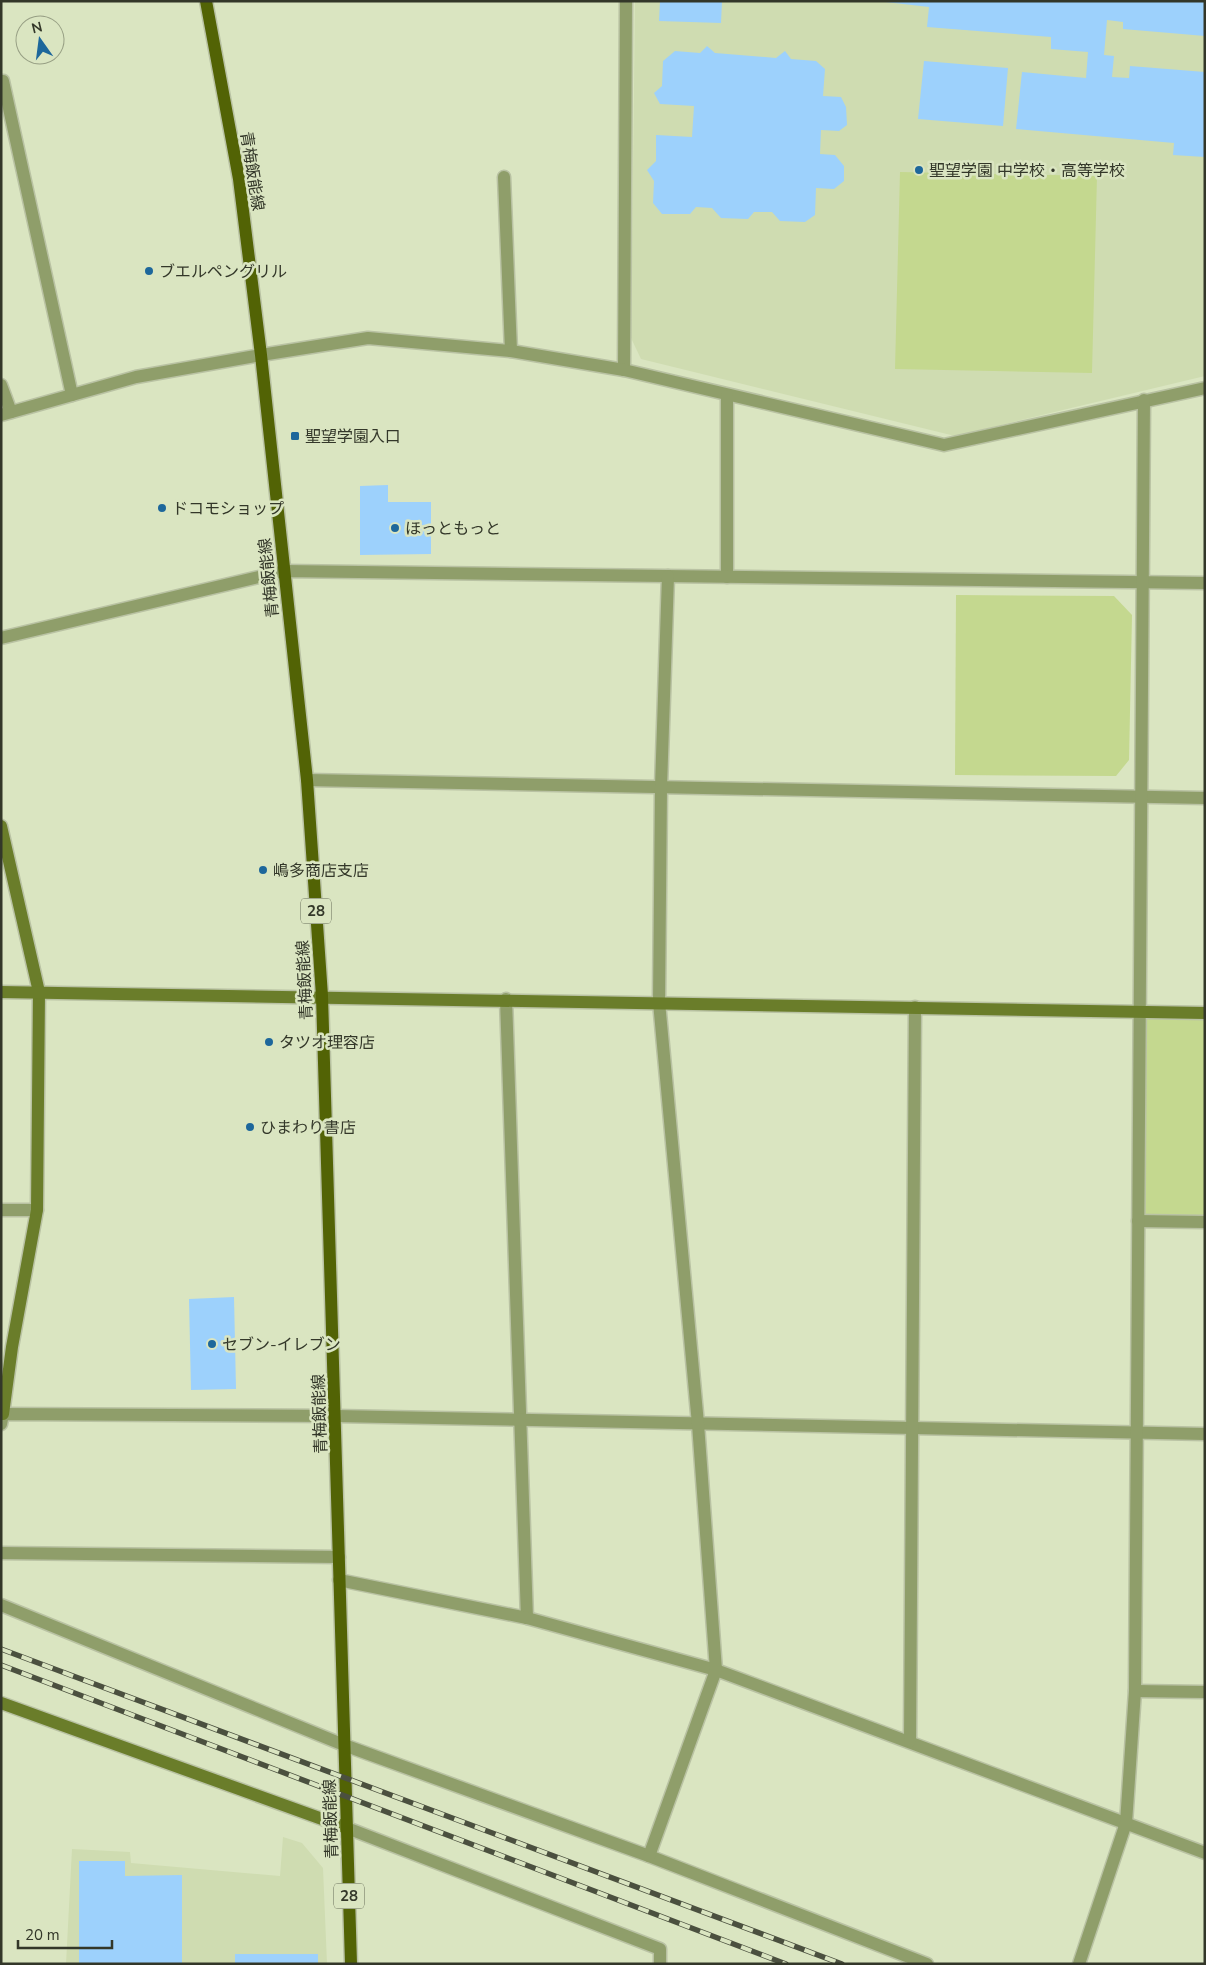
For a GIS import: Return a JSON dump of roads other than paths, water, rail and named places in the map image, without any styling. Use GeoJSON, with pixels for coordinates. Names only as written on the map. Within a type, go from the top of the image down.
{"type":"FeatureCollection","features":[{"type":"Feature","properties":{"kind":"main road","name":"青梅飯能線"},"geometry":{"type":"LineString","coordinates":[[206,1],[239,179],[261,355],[307,780],[322,996],[351,1964]]}},
{"type":"Feature","properties":{"kind":"street"},"geometry":{"type":"LineString","coordinates":[[624,370],[626,1]]}},
{"type":"Feature","properties":{"kind":"street"},"geometry":{"type":"LineString","coordinates":[[1,82],[3,81],[72,395]]}},
{"type":"Feature","properties":{"kind":"street"},"geometry":{"type":"LineString","coordinates":[[504,177],[511,351]]}},
{"type":"Feature","properties":{"kind":"street"},"geometry":{"type":"LineString","coordinates":[[1,385],[6,413],[136,377],[368,338],[511,351],[624,370],[727,396],[944,445],[1205,388]]}},
{"type":"Feature","properties":{"kind":"street"},"geometry":{"type":"LineString","coordinates":[[727,396],[727,577]]}},
{"type":"Feature","properties":{"kind":"street"},"geometry":{"type":"LineString","coordinates":[[1079,1964],[1126,1823],[1135,1691],[1144,400]]}},
{"type":"Feature","properties":{"kind":"street"},"geometry":{"type":"LineString","coordinates":[[1,638],[284,571],[1205,583]]}},
{"type":"Feature","properties":{"kind":"street"},"geometry":{"type":"LineString","coordinates":[[649,1856],[716,1670],[698,1424],[659,1002],[661,787],[668,576]]}},
{"type":"Feature","properties":{"kind":"street"},"geometry":{"type":"LineString","coordinates":[[307,780],[1205,798]]}},
{"type":"Feature","properties":{"kind":"street"},"geometry":{"type":"LineString","coordinates":[[1,826],[38,992],[37,1210],[7,1347],[2,1419],[336,1416],[1205,1434]]}},
{"type":"Feature","properties":{"kind":"street"},"geometry":{"type":"LineString","coordinates":[[1,992],[506,999],[1205,1013]]}},
{"type":"Feature","properties":{"kind":"street"},"geometry":{"type":"LineString","coordinates":[[506,999],[518,1420],[527,1618]]}},
{"type":"Feature","properties":{"kind":"street"},"geometry":{"type":"LineString","coordinates":[[910,1741],[915,1007]]}},
{"type":"Feature","properties":{"kind":"street"},"geometry":{"type":"LineString","coordinates":[[1,1210],[37,1210]]}},
{"type":"Feature","properties":{"kind":"street"},"geometry":{"type":"LineString","coordinates":[[1138,1220],[1205,1222]]}},
{"type":"Feature","properties":{"kind":"street"},"geometry":{"type":"LineString","coordinates":[[1,1552],[339,1556]]}},
{"type":"Feature","properties":{"kind":"street"},"geometry":{"type":"LineString","coordinates":[[339,1580],[527,1618],[716,1670],[1205,1853]]}},
{"type":"Feature","properties":{"kind":"street"},"geometry":{"type":"LineString","coordinates":[[1,1605],[344,1745],[649,1856],[927,1964]]}},
{"type":"Feature","properties":{"kind":"street"},"geometry":{"type":"LineString","coordinates":[[1135,1691],[1205,1692]]}},
{"type":"Feature","properties":{"kind":"street"},"geometry":{"type":"LineString","coordinates":[[1,1703],[347,1828],[660,1950],[660,1964]]}},
{"type":"Feature","properties":{"kind":"railway"},"geometry":{"type":"LineString","coordinates":[[1,1649],[842,1964]]}},
{"type":"Feature","properties":{"kind":"railway"},"geometry":{"type":"LineString","coordinates":[[1,1665],[786,1964]]}},
{"type":"Feature","properties":{"kind":"place","name":"聖望学園 中学校・高等学校"},"geometry":{"type":"Point","coordinates":[919,170]}},
{"type":"Feature","properties":{"kind":"place","name":"ブエルペングリル"},"geometry":{"type":"Point","coordinates":[149,271]}},
{"type":"Feature","properties":{"kind":"place","name":"聖望学園入口"},"geometry":{"type":"Point","coordinates":[295,436]}},
{"type":"Feature","properties":{"kind":"place","name":"ドコモショップ"},"geometry":{"type":"Point","coordinates":[162,508]}},
{"type":"Feature","properties":{"kind":"place","name":"ほっともっと"},"geometry":{"type":"Point","coordinates":[395,528]}},
{"type":"Feature","properties":{"kind":"place","name":"嶋多商店支店"},"geometry":{"type":"Point","coordinates":[263,870]}},
{"type":"Feature","properties":{"kind":"place","name":"タツオ理容店"},"geometry":{"type":"Point","coordinates":[269,1042]}},
{"type":"Feature","properties":{"kind":"place","name":"ひまわり書店"},"geometry":{"type":"Point","coordinates":[250,1127]}},
{"type":"Feature","properties":{"kind":"place","name":"セブン-イレブン"},"geometry":{"type":"Point","coordinates":[212,1344]}}]}
